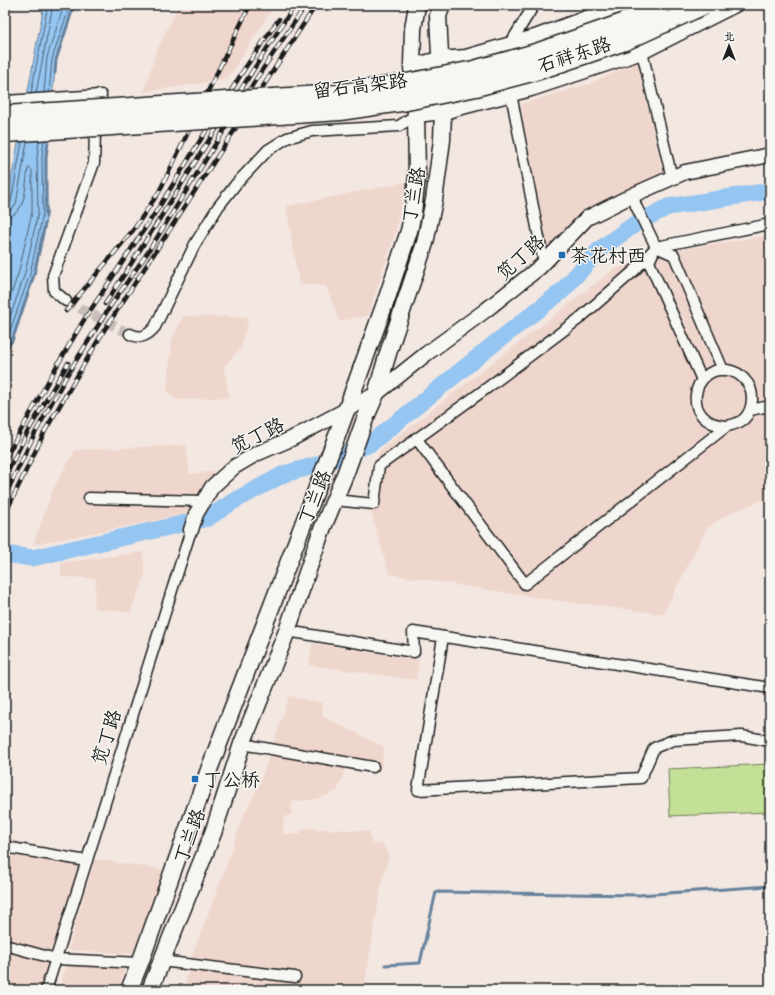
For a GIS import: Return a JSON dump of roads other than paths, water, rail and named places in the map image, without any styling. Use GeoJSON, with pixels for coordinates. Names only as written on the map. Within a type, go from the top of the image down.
{"type":"FeatureCollection","features":[{"type":"Feature","properties":{"kind":"highway","name":"留石高架路"},"geometry":{"type":"LineString","coordinates":[[5,115],[337,94],[401,84],[474,70],[536,53],[620,24],[662,5]]}},
{"type":"Feature","properties":{"kind":"highway","name":"留石高架路"},"geometry":{"type":"LineString","coordinates":[[5,133],[340,111],[407,101],[476,87],[539,70],[625,41],[704,5]]}},
{"type":"Feature","properties":{"kind":"main road","name":"丁兰路"},"geometry":{"type":"LineString","coordinates":[[129,990],[210,767],[338,433],[388,295],[408,231],[413,213],[417,176],[416,115],[412,66],[413,29],[417,5]]}},
{"type":"Feature","properties":{"kind":"main road","name":"丁兰路"},"geometry":{"type":"LineString","coordinates":[[150,990],[213,833],[242,744],[286,630],[321,532],[376,394],[389,350],[425,243],[434,200],[442,140],[443,112],[439,59],[438,16],[442,5]]}},
{"type":"Feature","properties":{"kind":"street"},"geometry":{"type":"LineString","coordinates":[[510,44],[534,5]]}},
{"type":"Feature","properties":{"kind":"street","name":"石祥东路"},"geometry":{"type":"LineString","coordinates":[[412,66],[439,59],[466,57],[535,37],[621,5]]}},
{"type":"Feature","properties":{"kind":"street","name":"石祥东路"},"geometry":{"type":"LineString","coordinates":[[416,115],[443,112],[531,89],[642,52],[735,5]]}},
{"type":"Feature","properties":{"kind":"street"},"geometry":{"type":"LineString","coordinates":[[642,52],[672,178]]}},
{"type":"Feature","properties":{"kind":"street"},"geometry":{"type":"LineString","coordinates":[[511,94],[544,263]]}},
{"type":"Feature","properties":{"kind":"street"},"geometry":{"type":"LineString","coordinates":[[5,101],[101,95],[95,134],[94,163],[52,276],[54,291],[66,301]]}},
{"type":"Feature","properties":{"kind":"street"},"geometry":{"type":"LineString","coordinates":[[130,334],[135,337],[147,335],[155,327],[196,244],[218,207],[236,184],[268,150],[287,138],[312,131],[399,126],[416,115]]}},
{"type":"Feature","properties":{"kind":"street","name":"笕丁路"},"geometry":{"type":"LineString","coordinates":[[46,990],[196,514],[212,487],[234,467],[256,454],[291,439],[376,394],[426,354],[486,310],[544,263],[587,218],[635,201],[672,178],[685,172],[770,155]]}},
{"type":"Feature","properties":{"kind":"street"},"geometry":{"type":"LineString","coordinates":[[635,201],[656,247],[674,255],[723,370]]}},
{"type":"Feature","properties":{"kind":"street"},"geometry":{"type":"LineString","coordinates":[[334,500],[374,504],[379,466],[487,388],[580,318],[636,270],[656,247],[770,224]]}},
{"type":"Feature","properties":{"kind":"street"},"geometry":{"type":"LineString","coordinates":[[656,247],[649,262],[702,380]]}},
{"type":"Feature","properties":{"kind":"street"},"geometry":{"type":"LineString","coordinates":[[723,370],[732,371],[748,382],[752,391],[752,396],[750,410],[744,418],[736,424],[718,426],[701,416],[695,398],[697,388],[702,380],[715,371],[723,370]]}},
{"type":"Feature","properties":{"kind":"street"},"geometry":{"type":"LineString","coordinates":[[750,410],[770,406]]}},
{"type":"Feature","properties":{"kind":"street"},"geometry":{"type":"LineString","coordinates":[[416,438],[525,584],[727,426]]}},
{"type":"Feature","properties":{"kind":"street"},"geometry":{"type":"LineString","coordinates":[[89,498],[203,500]]}},
{"type":"Feature","properties":{"kind":"street"},"geometry":{"type":"LineString","coordinates":[[286,630],[414,652],[413,632],[770,688]]}},
{"type":"Feature","properties":{"kind":"street"},"geometry":{"type":"LineString","coordinates":[[443,637],[418,790],[641,778],[654,748],[673,740],[742,736],[770,741]]}},
{"type":"Feature","properties":{"kind":"street"},"geometry":{"type":"LineString","coordinates":[[242,744],[373,767]]}},
{"type":"Feature","properties":{"kind":"street"},"geometry":{"type":"LineString","coordinates":[[5,847],[87,861]]}},
{"type":"Feature","properties":{"kind":"street"},"geometry":{"type":"LineString","coordinates":[[5,945],[56,959],[140,963]]}},
{"type":"Feature","properties":{"kind":"street"},"geometry":{"type":"LineString","coordinates":[[162,961],[296,977]]}},
{"type":"Feature","properties":{"kind":"water"},"geometry":{"type":"Polygon","coordinates":[[[44,5],[74,5],[56,60],[46,156],[47,214],[34,275],[12,341],[5,353],[5,213],[44,5]]]}},
{"type":"Feature","properties":{"kind":"waterway"},"geometry":{"type":"LineString","coordinates":[[55,73],[56,60],[74,5]]}},
{"type":"Feature","properties":{"kind":"waterway"},"geometry":{"type":"LineString","coordinates":[[46,217],[46,156],[48,143]]}},
{"type":"Feature","properties":{"kind":"waterway"},"geometry":{"type":"LineString","coordinates":[[5,554],[32,558],[208,518],[234,501],[284,474],[324,463],[370,444],[562,291],[599,250],[635,224],[668,207],[770,191]]}},
{"type":"Feature","properties":{"kind":"waterway"},"geometry":{"type":"LineString","coordinates":[[5,349],[12,341],[34,275],[45,224]]}},
{"type":"Feature","properties":{"kind":"waterway"},"geometry":{"type":"LineString","coordinates":[[385,965],[420,963],[436,892],[639,895],[770,886]]}},
{"type":"Feature","properties":{"kind":"tunnel"},"geometry":{"type":"LineString","coordinates":[[66,301],[130,334]]}},
{"type":"Feature","properties":{"kind":"railway"},"geometry":{"type":"LineString","coordinates":[[66,311],[134,229],[159,192],[250,5]]}},
{"type":"Feature","properties":{"kind":"railway"},"geometry":{"type":"LineString","coordinates":[[105,304],[295,5]]}},
{"type":"Feature","properties":{"kind":"railway"},"geometry":{"type":"LineString","coordinates":[[5,496],[33,437],[67,375],[111,305],[148,252],[258,76],[306,5]]}},
{"type":"Feature","properties":{"kind":"railway"},"geometry":{"type":"LineString","coordinates":[[5,514],[46,429],[103,332],[316,5]]}},
{"type":"Feature","properties":{"kind":"railway"},"geometry":{"type":"LineString","coordinates":[[5,459],[82,323],[159,207],[245,68],[279,19]]}},
{"type":"Feature","properties":{"kind":"railway"},"geometry":{"type":"LineString","coordinates":[[5,477],[27,433],[68,363]]}},
{"type":"Feature","properties":{"kind":"place","name":"茶花村西"},"geometry":{"type":"Point","coordinates":[562,255]}},
{"type":"Feature","properties":{"kind":"place","name":"丁公桥"},"geometry":{"type":"Point","coordinates":[195,779]}}]}
